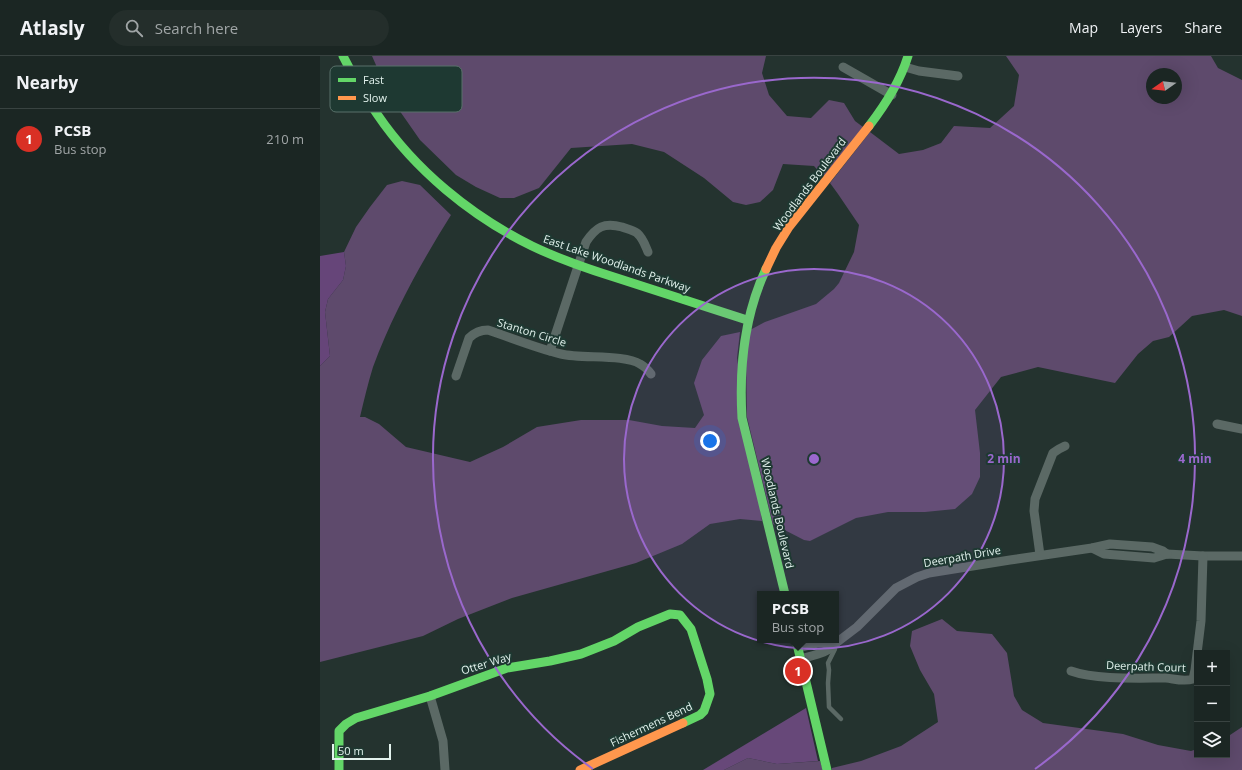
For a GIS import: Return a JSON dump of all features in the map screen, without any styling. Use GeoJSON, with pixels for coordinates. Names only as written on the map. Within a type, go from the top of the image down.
{"type":"FeatureCollection","features":[{"type":"Feature","properties":{"kind":"street","name":"East Lake Woodlands Parkway"},"geometry":{"type":"LineString","coordinates":[[344,56],[349,66]]}},
{"type":"Feature","properties":{"kind":"street","name":"Woodlands Boulevard"},"geometry":{"type":"LineString","coordinates":[[784,591],[742,418],[740,400],[741,357],[747,320],[761,277],[774,252],[790,226],[892,95],[905,67],[908,56]]}},
{"type":"Feature","properties":{"kind":"street"},"geometry":{"type":"LineString","coordinates":[[843,67],[892,95]]}},
{"type":"Feature","properties":{"kind":"street"},"geometry":{"type":"LineString","coordinates":[[905,67],[919,71],[958,76]]}},
{"type":"Feature","properties":{"kind":"street","name":"East Lake Woodlands Parkway"},"geometry":{"type":"LineString","coordinates":[[376,112],[404,149],[428,174],[463,203],[496,226],[532,246],[579,265],[747,320]]}},
{"type":"Feature","properties":{"kind":"street"},"geometry":{"type":"LineString","coordinates":[[550,351],[589,238],[597,229],[602,226],[610,225],[619,226],[637,233],[642,239],[648,252]]}},
{"type":"Feature","properties":{"kind":"street","name":"Stanton Circle"},"geometry":{"type":"LineString","coordinates":[[456,376],[469,338],[473,334],[483,330],[488,330],[550,351],[572,356],[615,358],[633,361],[639,363],[651,374]]}},
{"type":"Feature","properties":{"kind":"street"},"geometry":{"type":"LineString","coordinates":[[1217,424],[1242,429]]}},
{"type":"Feature","properties":{"kind":"street"},"geometry":{"type":"LineString","coordinates":[[1040,555],[1034,511],[1035,499],[1053,453],[1065,446]]}},
{"type":"Feature","properties":{"kind":"street","name":"Deerpath Drive"},"geometry":{"type":"LineString","coordinates":[[839,640],[857,627],[896,588],[917,576],[929,573],[1110,544],[1159,548],[1167,554],[1242,556]]}},
{"type":"Feature","properties":{"kind":"street","name":"Deerpath Court"},"geometry":{"type":"LineString","coordinates":[[1071,671],[1078,674],[1113,677],[1175,679],[1187,681],[1193,679],[1201,622],[1203,556]]}},
{"type":"Feature","properties":{"kind":"street","name":"Otter Way"},"geometry":{"type":"LineString","coordinates":[[339,770],[338,734],[346,724],[356,718],[430,696],[463,682],[506,668],[581,654],[614,640],[638,627],[670,614],[680,615]]}},
{"type":"Feature","properties":{"kind":"street","name":"Fishermens Bend"},"geometry":{"type":"LineString","coordinates":[[580,770],[667,731],[700,715],[704,711],[710,694],[707,679],[691,629],[680,615]]}},
{"type":"Feature","properties":{"kind":"street"},"geometry":{"type":"LineString","coordinates":[[818,643],[797,644],[827,770]]}},
{"type":"Feature","properties":{"kind":"street","name":"Deerpath Drive"},"geometry":{"type":"LineString","coordinates":[[800,659],[825,653],[836,643]]}},
{"type":"Feature","properties":{"kind":"street"},"geometry":{"type":"LineString","coordinates":[[430,696],[443,741],[445,770]]}},
{"type":"Feature","properties":{"kind":"lane"},"geometry":{"type":"LineString","coordinates":[[837,643],[828,663],[828,697],[829,707],[841,719]]}},
{"type":"Feature","properties":{"kind":"shaded area"},"geometry":{"type":"Polygon","coordinates":[[[372,56],[766,56],[762,73],[769,95],[787,116],[811,118],[829,100],[844,103],[855,121],[863,127],[824,177],[814,166],[783,164],[773,190],[760,202],[746,205],[733,202],[704,178],[664,152],[632,144],[571,148],[539,188],[514,198],[500,198],[476,187],[456,175],[420,140],[400,112],[462,112],[462,66],[376,66],[372,56]]]}},
{"type":"Feature","properties":{"kind":"shaded area"},"geometry":{"type":"Polygon","coordinates":[[[1006,56],[1211,56],[1218,68],[1242,80],[1242,316],[1224,310],[1192,316],[1169,337],[1153,341],[1138,354],[1115,383],[1038,367],[1001,377],[975,410],[980,453],[980,477],[972,494],[955,509],[925,512],[888,512],[856,518],[810,541],[804,540],[773,524],[747,417],[746,358],[750,330],[765,322],[816,304],[839,283],[854,252],[859,225],[830,183],[870,132],[899,154],[923,150],[941,143],[954,126],[990,128],[1014,106],[1019,75],[1006,56]]]}},
{"type":"Feature","properties":{"kind":"shaded area"},"geometry":{"type":"Polygon","coordinates":[[[402,181],[420,185],[451,215],[418,270],[389,327],[373,367],[360,417],[365,417],[379,424],[406,447],[470,462],[503,447],[537,427],[581,420],[629,420],[662,426],[695,428],[704,415],[694,383],[702,360],[721,336],[740,332],[737,358],[762,521],[740,519],[710,524],[682,544],[636,563],[512,598],[458,619],[423,636],[320,662],[320,366],[330,356],[325,312],[328,299],[343,280],[346,266],[344,252],[356,227],[387,185],[402,181]]]}},
{"type":"Feature","properties":{"kind":"shaded area"},"geometry":{"type":"Polygon","coordinates":[[[344,252],[346,266],[343,280],[328,299],[325,312],[330,356],[320,366],[320,256],[344,252]]]}},
{"type":"Feature","properties":{"kind":"shaded area"},"geometry":{"type":"Polygon","coordinates":[[[942,619],[957,631],[992,634],[1007,653],[1014,696],[1022,710],[1043,723],[1123,734],[1158,745],[1191,751],[1194,750],[1194,758],[1230,758],[1230,735],[1242,727],[1242,770],[832,770],[832,768],[861,761],[901,746],[938,722],[934,694],[920,670],[910,646],[912,631],[942,619]]]}},
{"type":"Feature","properties":{"kind":"shaded area"},"geometry":{"type":"Polygon","coordinates":[[[806,708],[818,761],[777,764],[748,758],[724,770],[703,770],[806,708]]]}},
{"type":"Feature","properties":{"kind":"shaded area"},"geometry":{"type":"Polygon","coordinates":[[[748,758],[777,764],[820,761],[823,770],[724,770],[748,758]]]}},
{"type":"Feature","properties":{"kind":"traffic: fast"},"geometry":{"type":"LineString","coordinates":[[343,56],[349,66]]}},
{"type":"Feature","properties":{"kind":"traffic: fast"},"geometry":{"type":"LineString","coordinates":[[869,126],[892,92],[901,75],[908,56]]}},
{"type":"Feature","properties":{"kind":"traffic: fast"},"geometry":{"type":"LineString","coordinates":[[376,112],[392,135],[409,154],[446,190],[487,221],[509,234],[532,246],[595,271],[747,320]]}},
{"type":"Feature","properties":{"kind":"traffic: fast"},"geometry":{"type":"LineString","coordinates":[[766,269],[748,323],[742,361],[742,418],[784,591]]}},
{"type":"Feature","properties":{"kind":"traffic: fast"},"geometry":{"type":"LineString","coordinates":[[339,770],[339,731],[346,724],[356,718],[430,696],[507,668],[581,654],[614,641],[638,627],[670,614],[680,615],[691,629],[707,679],[710,694],[704,711],[700,715],[683,723]]}},
{"type":"Feature","properties":{"kind":"traffic: fast"},"geometry":{"type":"LineString","coordinates":[[797,643],[827,770]]}},
{"type":"Feature","properties":{"kind":"traffic: slow"},"geometry":{"type":"LineString","coordinates":[[766,269],[776,248],[789,227],[869,126]]}},
{"type":"Feature","properties":{"kind":"traffic: slow"},"geometry":{"type":"LineString","coordinates":[[580,770],[683,723]]}},
{"type":"Feature","properties":{"kind":"place","name":"PCSB"},"geometry":{"type":"Point","coordinates":[798,671]}}]}
